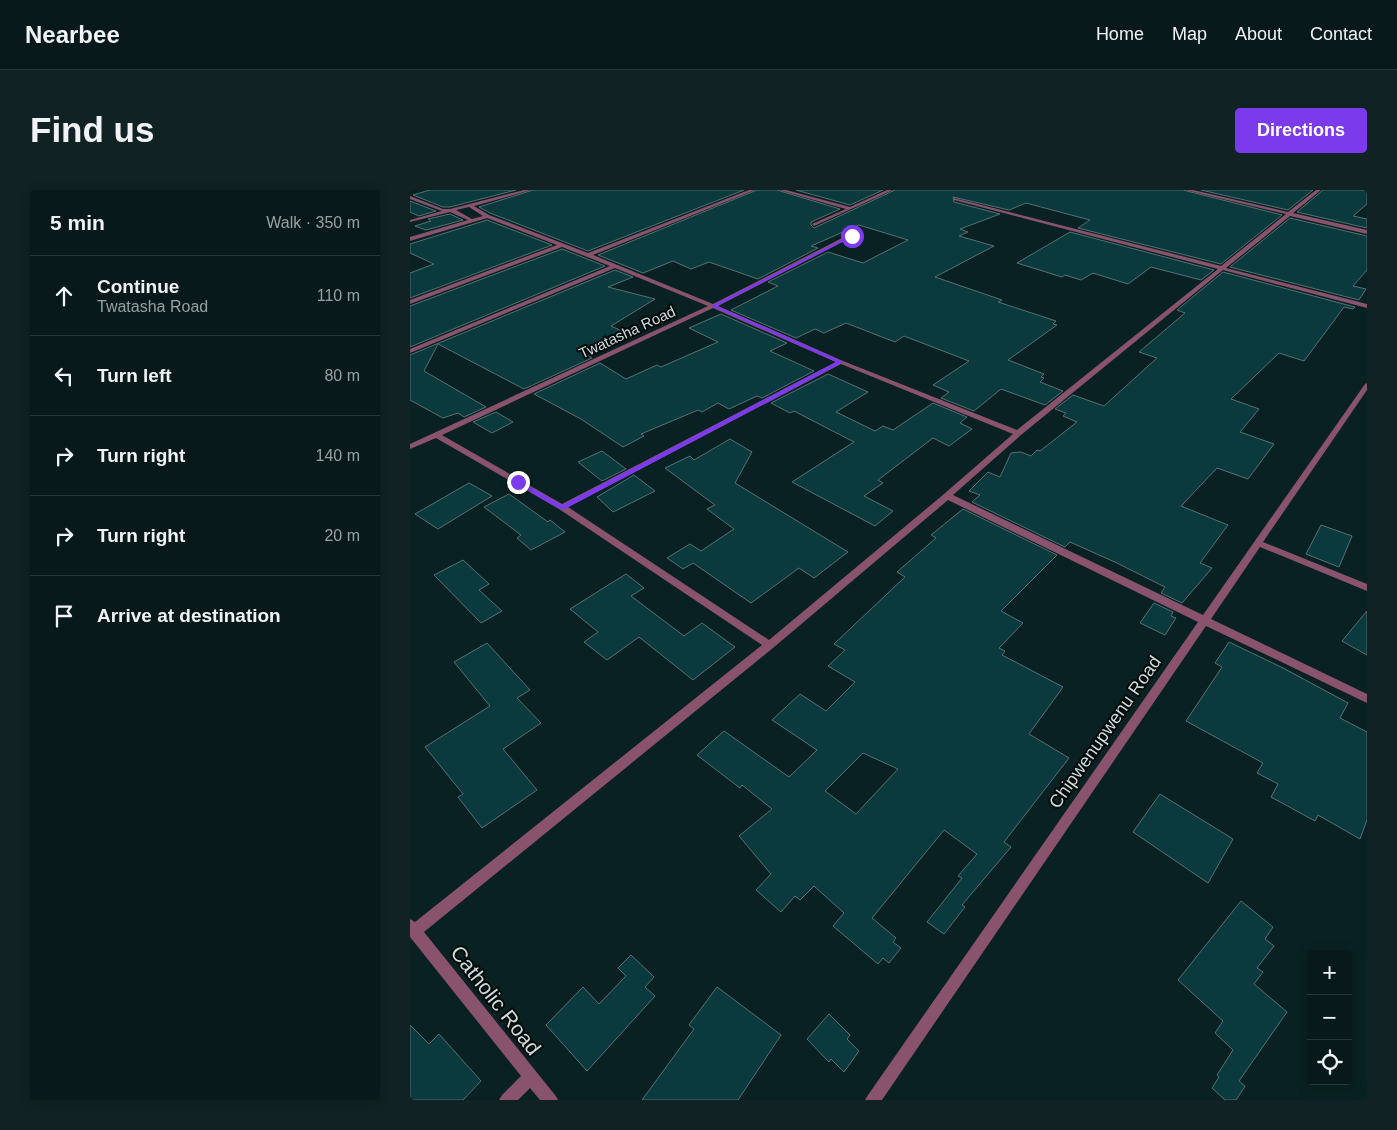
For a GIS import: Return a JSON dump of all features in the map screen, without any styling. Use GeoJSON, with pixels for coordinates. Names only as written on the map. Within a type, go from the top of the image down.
{"type":"FeatureCollection","features":[{"type":"Feature","properties":{"kind":"street"},"geometry":{"type":"LineString","coordinates":[[410,222],[529,190]]}},
{"type":"Feature","properties":{"kind":"street"},"geometry":{"type":"LineString","coordinates":[[588,255],[753,190]]}},
{"type":"Feature","properties":{"kind":"street"},"geometry":{"type":"LineString","coordinates":[[781,190],[850,208]]}},
{"type":"Feature","properties":{"kind":"street"},"geometry":{"type":"LineString","coordinates":[[814,225],[891,190]]}},
{"type":"Feature","properties":{"kind":"street"},"geometry":{"type":"LineString","coordinates":[[1187,190],[1367,232]]}},
{"type":"Feature","properties":{"kind":"street"},"geometry":{"type":"LineString","coordinates":[[412,928],[769,645],[947,496],[1018,433],[1319,190]]}},
{"type":"Feature","properties":{"kind":"street"},"geometry":{"type":"LineString","coordinates":[[410,198],[442,210],[450,210],[471,220]]}},
{"type":"Feature","properties":{"kind":"street"},"geometry":{"type":"LineString","coordinates":[[956,198],[1367,306]]}},
{"type":"Feature","properties":{"kind":"street"},"geometry":{"type":"LineString","coordinates":[[471,206],[487,216],[713,306],[840,362],[1018,433]]}},
{"type":"Feature","properties":{"kind":"street"},"geometry":{"type":"LineString","coordinates":[[410,239],[487,216]]}},
{"type":"Feature","properties":{"kind":"street","name":"Twatasha Road"},"geometry":{"type":"LineString","coordinates":[[410,447],[713,306],[852,236]]}},
{"type":"Feature","properties":{"kind":"street"},"geometry":{"type":"LineString","coordinates":[[410,302],[561,245]]}},
{"type":"Feature","properties":{"kind":"street"},"geometry":{"type":"LineString","coordinates":[[410,351],[615,266]]}},
{"type":"Feature","properties":{"kind":"street"},"geometry":{"type":"LineString","coordinates":[[562,507],[840,362]]}},
{"type":"Feature","properties":{"kind":"street","name":"Chipwenupwenu Road"},"geometry":{"type":"LineString","coordinates":[[873,1100],[1367,385]]}},
{"type":"Feature","properties":{"kind":"street"},"geometry":{"type":"LineString","coordinates":[[436,434],[562,507],[769,645]]}},
{"type":"Feature","properties":{"kind":"street"},"geometry":{"type":"LineString","coordinates":[[947,496],[1367,699]]}},
{"type":"Feature","properties":{"kind":"street"},"geometry":{"type":"LineString","coordinates":[[1258,543],[1367,588]]}},
{"type":"Feature","properties":{"kind":"street","name":"Catholic Road"},"geometry":{"type":"LineString","coordinates":[[412,928],[550,1100]]}},
{"type":"Feature","properties":{"kind":"street"},"geometry":{"type":"LineString","coordinates":[[507,1100],[530,1077]]}},
{"type":"Feature","properties":{"kind":"building"},"geometry":{"type":"Polygon","coordinates":[[[430,190],[516,190],[450,207],[443,207],[413,195],[430,190]]]}},
{"type":"Feature","properties":{"kind":"building"},"geometry":{"type":"Polygon","coordinates":[[[533,190],[744,190],[588,251],[479,207],[533,190]]]}},
{"type":"Feature","properties":{"kind":"building"},"geometry":{"type":"Polygon","coordinates":[[[757,190],[777,190],[840,209],[811,222],[814,228],[895,190],[1183,190],[1282,215],[1221,264],[1078,228],[1090,220],[1026,203],[1009,210],[953,197],[954,202],[1000,214],[960,229],[968,232],[959,236],[994,246],[935,277],[1002,300],[998,302],[1056,321],[1053,324],[1057,325],[1008,360],[1044,374],[1041,377],[1044,378],[1040,382],[1063,391],[1045,405],[1001,389],[974,411],[941,398],[949,392],[933,385],[969,361],[904,336],[895,342],[846,323],[824,333],[815,329],[796,338],[731,310],[778,286],[768,282],[828,252],[863,263],[908,240],[859,225],[811,246],[818,248],[758,279],[709,262],[691,269],[673,261],[643,273],[598,255],[757,190]]]}},
{"type":"Feature","properties":{"kind":"building"},"geometry":{"type":"Polygon","coordinates":[[[796,190],[883,190],[850,205],[796,190]]]}},
{"type":"Feature","properties":{"kind":"building"},"geometry":{"type":"Polygon","coordinates":[[[1201,190],[1313,190],[1288,210],[1201,190]]]}},
{"type":"Feature","properties":{"kind":"building"},"geometry":{"type":"Polygon","coordinates":[[[1323,190],[1367,190],[1367,204],[1353,216],[1367,219],[1367,228],[1297,212],[1323,190]]]}},
{"type":"Feature","properties":{"kind":"building"},"geometry":{"type":"Polygon","coordinates":[[[410,201],[436,211],[419,216],[410,212],[410,201]]]}},
{"type":"Feature","properties":{"kind":"building"},"geometry":{"type":"Polygon","coordinates":[[[450,214],[463,220],[426,230],[415,226],[431,221],[428,219],[450,214]]]}},
{"type":"Feature","properties":{"kind":"building"},"geometry":{"type":"Polygon","coordinates":[[[1290,218],[1367,236],[1367,270],[1353,286],[1366,289],[1359,300],[1230,267],[1290,218]]]}},
{"type":"Feature","properties":{"kind":"building"},"geometry":{"type":"Polygon","coordinates":[[[487,220],[552,245],[410,298],[410,273],[434,264],[410,253],[410,244],[487,220]]]}},
{"type":"Feature","properties":{"kind":"building"},"geometry":{"type":"Polygon","coordinates":[[[1070,232],[1214,270],[1201,280],[1151,267],[1128,284],[1093,273],[1081,280],[1065,275],[1062,277],[1017,263],[1070,232]]]}},
{"type":"Feature","properties":{"kind":"building"},"geometry":{"type":"Polygon","coordinates":[[[562,249],[605,266],[410,347],[410,306],[562,249]]]}},
{"type":"Feature","properties":{"kind":"building"},"geometry":{"type":"Polygon","coordinates":[[[615,270],[633,277],[608,287],[655,299],[611,326],[624,332],[583,352],[592,358],[524,389],[438,344],[424,371],[486,407],[464,417],[458,413],[443,418],[410,400],[410,355],[615,270]]]}},
{"type":"Feature","properties":{"kind":"building"},"geometry":{"type":"Polygon","coordinates":[[[1223,272],[1355,307],[1353,309],[1344,307],[1304,361],[1279,353],[1231,399],[1259,409],[1240,432],[1274,444],[1248,479],[1217,468],[1181,506],[1228,525],[1200,563],[1212,568],[1182,603],[1161,593],[1165,587],[1117,563],[1070,542],[1065,547],[972,502],[980,495],[969,491],[988,472],[1000,477],[1011,453],[1021,452],[1031,456],[1077,422],[1063,416],[1066,413],[1055,409],[1073,395],[1104,406],[1157,358],[1139,352],[1185,313],[1177,310],[1223,272]]]}},
{"type":"Feature","properties":{"kind":"building"},"geometry":{"type":"Polygon","coordinates":[[[721,314],[787,343],[770,351],[814,371],[762,398],[757,396],[729,409],[718,403],[702,412],[698,410],[641,434],[644,436],[623,447],[581,419],[534,394],[600,363],[626,379],[657,365],[661,367],[718,342],[689,328],[721,314]]]}},
{"type":"Feature","properties":{"kind":"building"},"geometry":{"type":"Polygon","coordinates":[[[828,374],[868,392],[836,412],[875,431],[883,426],[893,430],[933,403],[967,417],[960,423],[972,429],[949,446],[933,438],[878,480],[883,483],[864,496],[893,511],[875,526],[792,482],[854,442],[794,411],[790,413],[771,403],[828,374]]]}},
{"type":"Feature","properties":{"kind":"building"},"geometry":{"type":"Polygon","coordinates":[[[496,412],[513,422],[492,433],[473,422],[496,412]]]}},
{"type":"Feature","properties":{"kind":"building"},"geometry":{"type":"Polygon","coordinates":[[[730,439],[752,452],[735,483],[848,552],[814,578],[799,568],[751,603],[693,563],[683,569],[667,558],[690,544],[701,551],[734,529],[707,509],[715,505],[665,468],[690,456],[694,460],[730,439]]]}},
{"type":"Feature","properties":{"kind":"building"},"geometry":{"type":"Polygon","coordinates":[[[602,451],[626,469],[602,481],[578,462],[602,451]]]}},
{"type":"Feature","properties":{"kind":"building"},"geometry":{"type":"Polygon","coordinates":[[[634,475],[655,491],[613,512],[597,497],[634,475]]]}},
{"type":"Feature","properties":{"kind":"building"},"geometry":{"type":"Polygon","coordinates":[[[469,483],[492,496],[438,529],[415,514],[469,483]]]}},
{"type":"Feature","properties":{"kind":"building"},"geometry":{"type":"Polygon","coordinates":[[[509,494],[548,522],[550,520],[565,532],[531,550],[517,538],[521,535],[484,507],[509,494]]]}},
{"type":"Feature","properties":{"kind":"building"},"geometry":{"type":"Polygon","coordinates":[[[963,509],[1057,555],[1001,611],[1023,623],[999,648],[1005,651],[1002,655],[1063,687],[1029,734],[1069,758],[1004,842],[1011,847],[962,905],[965,907],[944,934],[927,922],[962,878],[958,876],[977,854],[944,830],[872,918],[896,938],[893,942],[901,948],[889,963],[883,958],[878,964],[833,926],[844,913],[814,886],[800,900],[795,896],[781,912],[756,890],[771,874],[739,836],[772,809],[742,785],[740,788],[697,755],[724,731],[789,777],[817,750],[772,720],[800,694],[826,711],[855,682],[828,666],[845,650],[834,644],[905,577],[897,572],[936,538],[931,535],[963,509]],[[863,753],[825,791],[856,814],[898,769],[863,753]]]}},
{"type":"Feature","properties":{"kind":"building"},"geometry":{"type":"Polygon","coordinates":[[[1321,525],[1352,536],[1339,567],[1306,554],[1321,525]]]}},
{"type":"Feature","properties":{"kind":"building"},"geometry":{"type":"Polygon","coordinates":[[[463,560],[489,584],[479,590],[502,611],[481,623],[434,575],[463,560]]]}},
{"type":"Feature","properties":{"kind":"building"},"geometry":{"type":"Polygon","coordinates":[[[626,574],[644,588],[631,596],[684,636],[702,623],[735,647],[693,680],[639,637],[607,660],[584,642],[598,632],[570,609],[626,574]]]}},
{"type":"Feature","properties":{"kind":"building"},"geometry":{"type":"Polygon","coordinates":[[[1154,603],[1173,612],[1171,616],[1176,618],[1165,635],[1140,623],[1154,603]]]}},
{"type":"Feature","properties":{"kind":"building"},"geometry":{"type":"Polygon","coordinates":[[[1367,611],[1367,655],[1342,641],[1367,611]]]}},
{"type":"Feature","properties":{"kind":"building"},"geometry":{"type":"Polygon","coordinates":[[[1229,642],[1348,703],[1340,718],[1367,732],[1367,820],[1360,839],[1318,815],[1315,821],[1271,797],[1278,784],[1257,773],[1263,763],[1186,721],[1222,667],[1215,663],[1229,642]]]}},
{"type":"Feature","properties":{"kind":"building"},"geometry":{"type":"Polygon","coordinates":[[[487,643],[530,690],[517,698],[541,723],[503,749],[537,790],[482,828],[458,797],[463,794],[425,747],[490,706],[454,662],[487,643]]]}},
{"type":"Feature","properties":{"kind":"building"},"geometry":{"type":"Polygon","coordinates":[[[1160,794],[1233,839],[1208,883],[1133,832],[1160,794]]]}},
{"type":"Feature","properties":{"kind":"building"},"geometry":{"type":"Polygon","coordinates":[[[1241,901],[1273,927],[1265,939],[1274,946],[1257,968],[1263,972],[1254,984],[1287,1012],[1239,1081],[1245,1086],[1236,1100],[1225,1100],[1212,1088],[1219,1077],[1217,1075],[1233,1050],[1215,1033],[1223,1021],[1178,980],[1241,901]]]}},
{"type":"Feature","properties":{"kind":"building"},"geometry":{"type":"Polygon","coordinates":[[[631,955],[654,977],[645,987],[655,996],[587,1071],[546,1025],[583,987],[599,1004],[626,976],[618,968],[631,955]]]}},
{"type":"Feature","properties":{"kind":"building"},"geometry":{"type":"Polygon","coordinates":[[[717,987],[781,1035],[738,1100],[642,1100],[694,1029],[689,1025],[717,987]]]}},
{"type":"Feature","properties":{"kind":"building"},"geometry":{"type":"Polygon","coordinates":[[[829,1014],[850,1035],[847,1039],[859,1051],[844,1072],[831,1059],[829,1062],[807,1039],[829,1014]]]}},
{"type":"Feature","properties":{"kind":"building"},"geometry":{"type":"Polygon","coordinates":[[[410,1025],[429,1044],[439,1034],[481,1081],[463,1100],[410,1100],[410,1025]]]}},
{"type":"Feature","properties":{"kind":"route"},"geometry":{"type":"LineString","coordinates":[[518,482],[562,507],[840,362],[713,306],[852,236]]}}]}
